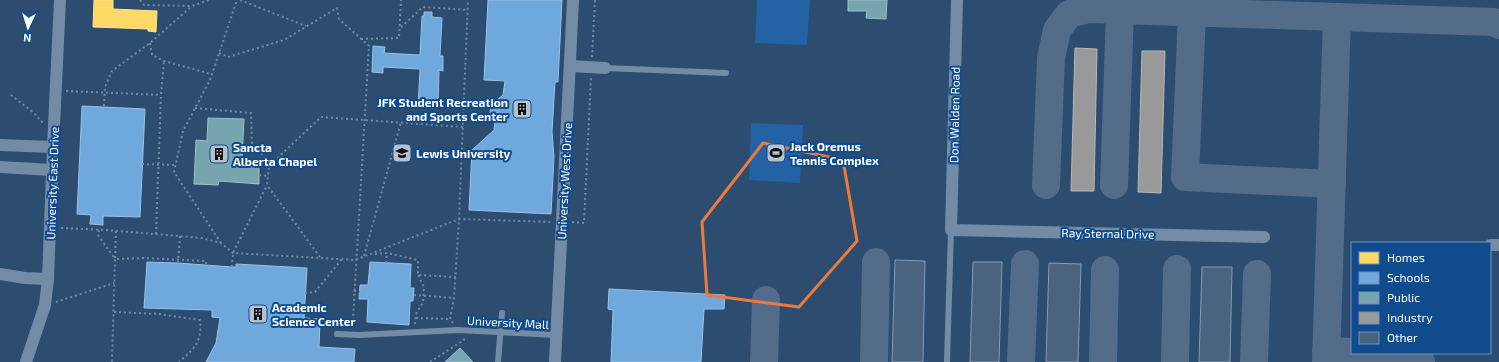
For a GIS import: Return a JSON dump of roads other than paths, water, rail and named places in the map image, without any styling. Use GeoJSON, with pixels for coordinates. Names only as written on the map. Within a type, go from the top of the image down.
{"type":"FeatureCollection","features":[{"type":"Feature","properties":{"kind":"street","name":"University East Drive"},"geometry":{"type":"LineString","coordinates":[[26,362],[45,305],[48,279],[60,0]]}},
{"type":"Feature","properties":{"kind":"street","name":"University West Drive"},"geometry":{"type":"LineString","coordinates":[[555,362],[573,0]]}},
{"type":"Feature","properties":{"kind":"street","name":"Don Walden Road"},"geometry":{"type":"LineString","coordinates":[[951,230],[957,0]]}},
{"type":"Feature","properties":{"kind":"street"},"geometry":{"type":"LineString","coordinates":[[570,66],[605,68]]}},
{"type":"Feature","properties":{"kind":"street"},"geometry":{"type":"LineString","coordinates":[[0,146],[53,147]]}},
{"type":"Feature","properties":{"kind":"street"},"geometry":{"type":"LineString","coordinates":[[0,168],[52,170]]}},
{"type":"Feature","properties":{"kind":"street","name":"Ray Sternal Drive"},"geometry":{"type":"LineString","coordinates":[[951,230],[1264,237]]}},
{"type":"Feature","properties":{"kind":"street"},"geometry":{"type":"LineString","coordinates":[[0,274],[25,278],[48,279]]}},
{"type":"Feature","properties":{"kind":"lane"},"geometry":{"type":"LineString","coordinates":[[605,68],[726,73]]}},
{"type":"Feature","properties":{"kind":"lane"},"geometry":{"type":"LineString","coordinates":[[947,362],[951,230]]}},
{"type":"Feature","properties":{"kind":"lane"},"geometry":{"type":"LineString","coordinates":[[498,362],[502,313]]}},
{"type":"Feature","properties":{"kind":"lane","name":"University Mall"},"geometry":{"type":"LineString","coordinates":[[337,334],[359,335],[458,330],[556,335]]}},
{"type":"Feature","properties":{"kind":"place","name":"JFK Student Recreation and Sports Center"},"geometry":{"type":"Point","coordinates":[522,109]}},
{"type":"Feature","properties":{"kind":"place","name":"Lewis University"},"geometry":{"type":"Point","coordinates":[402,153]}},
{"type":"Feature","properties":{"kind":"place","name":"Jack Oremus Tennis Complex"},"geometry":{"type":"Point","coordinates":[776,153]}},
{"type":"Feature","properties":{"kind":"place","name":"Sancta Alberta Chapel"},"geometry":{"type":"Point","coordinates":[219,154]}},
{"type":"Feature","properties":{"kind":"place","name":"Academic Science Center"},"geometry":{"type":"Point","coordinates":[258,314]}}]}
